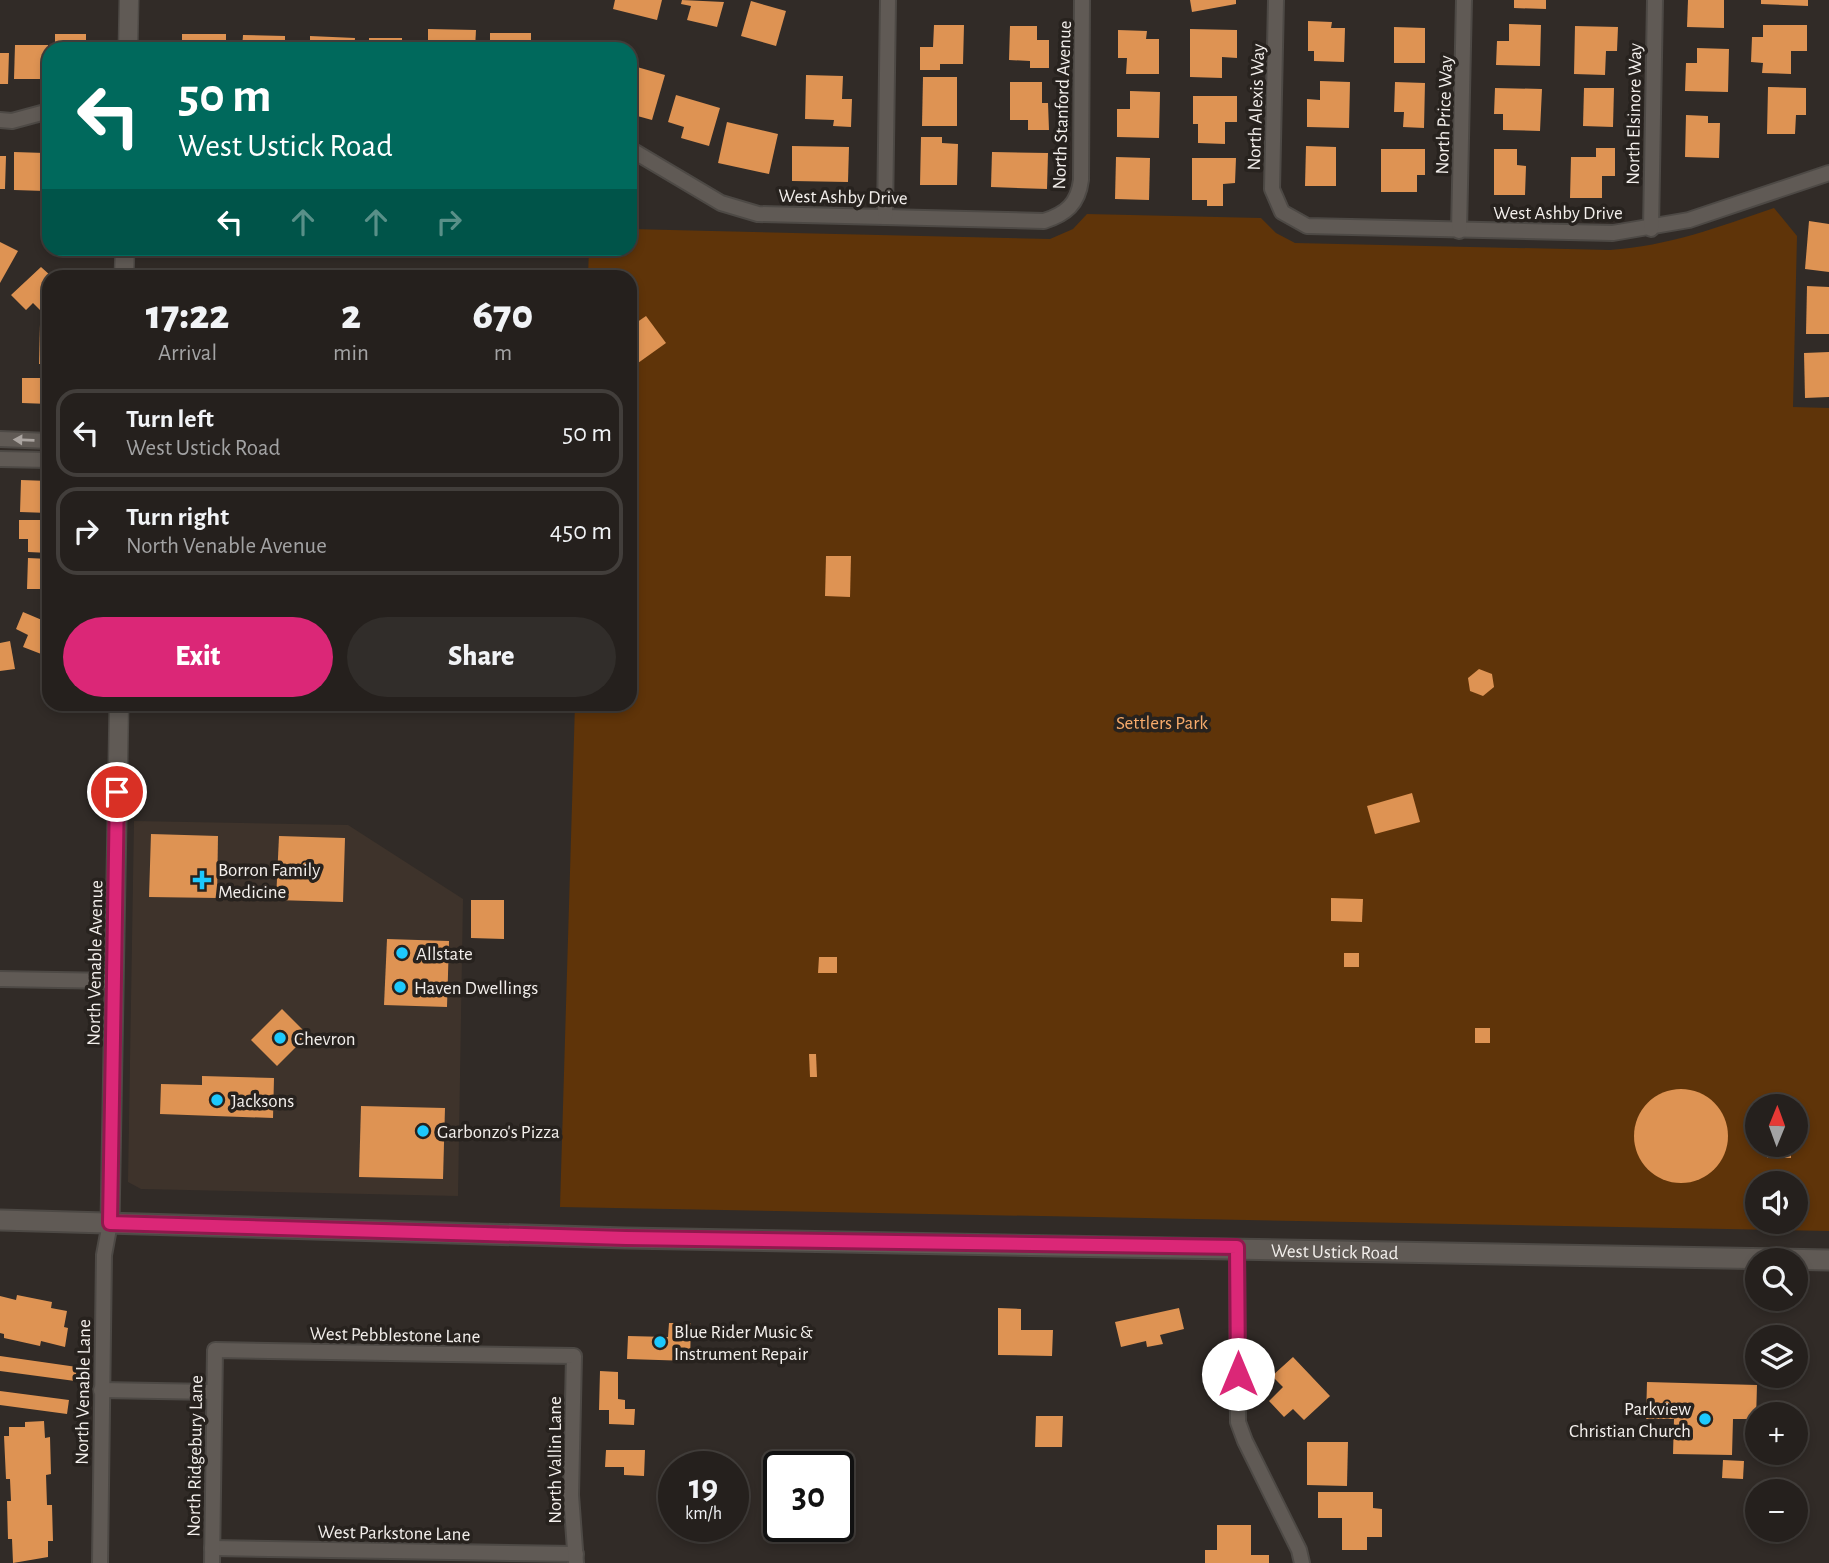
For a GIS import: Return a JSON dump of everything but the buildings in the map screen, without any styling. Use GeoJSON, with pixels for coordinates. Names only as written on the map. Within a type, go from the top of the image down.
{"type":"FeatureCollection","features":[{"type":"Feature","properties":{"kind":"main road","name":"West Ustick Road"},"geometry":{"type":"LineString","coordinates":[[0,1220],[626,1238],[1237,1247],[1829,1260]]}},
{"type":"Feature","properties":{"kind":"street"},"geometry":{"type":"LineString","coordinates":[[128,42],[129,0]]}},
{"type":"Feature","properties":{"kind":"street"},"geometry":{"type":"LineString","coordinates":[[885,217],[888,0]]}},
{"type":"Feature","properties":{"kind":"street","name":"North Stanford Avenue"},"geometry":{"type":"LineString","coordinates":[[1069,209],[1079,197],[1081,180],[1082,0]]}},
{"type":"Feature","properties":{"kind":"street","name":"North Alexis Way"},"geometry":{"type":"LineString","coordinates":[[1276,0],[1272,189],[1282,212]]}},
{"type":"Feature","properties":{"kind":"street","name":"North Price Way"},"geometry":{"type":"LineString","coordinates":[[1459,231],[1464,0]]}},
{"type":"Feature","properties":{"kind":"street","name":"North Elsinore Way"},"geometry":{"type":"LineString","coordinates":[[1651,229],[1655,0]]}},
{"type":"Feature","properties":{"kind":"street"},"geometry":{"type":"LineString","coordinates":[[0,121],[12,121],[42,113]]}},
{"type":"Feature","properties":{"kind":"street","name":"West Ashby Drive"},"geometry":{"type":"LineString","coordinates":[[637,153],[738,210],[758,214],[1044,221],[1069,209]]}},
{"type":"Feature","properties":{"kind":"street","name":"West Ashby Drive"},"geometry":{"type":"LineString","coordinates":[[1282,212],[1307,226],[1613,233],[1651,229],[1689,220],[1829,173]]}},
{"type":"Feature","properties":{"kind":"street"},"geometry":{"type":"LineString","coordinates":[[0,439],[42,441]]}},
{"type":"Feature","properties":{"kind":"street"},"geometry":{"type":"LineString","coordinates":[[0,459],[42,460]]}},
{"type":"Feature","properties":{"kind":"street","name":"North Venable Avenue"},"geometry":{"type":"LineString","coordinates":[[110,1223],[119,711]]}},
{"type":"Feature","properties":{"kind":"street"},"geometry":{"type":"LineString","coordinates":[[0,979],[115,981]]}},
{"type":"Feature","properties":{"kind":"street","name":"North Venable Lane"},"geometry":{"type":"LineString","coordinates":[[100,1563],[104,1255],[110,1223]]}},
{"type":"Feature","properties":{"kind":"street"},"geometry":{"type":"LineString","coordinates":[[1237,1247],[1238,1422],[1299,1550],[1302,1563]]}},
{"type":"Feature","properties":{"kind":"street","name":"West Pebblestone Lane"},"geometry":{"type":"LineString","coordinates":[[215,1350],[573,1356]]}},
{"type":"Feature","properties":{"kind":"street","name":"North Ridgebury Lane"},"geometry":{"type":"LineString","coordinates":[[212,1556],[215,1350]]}},
{"type":"Feature","properties":{"kind":"street","name":"North Vallin Lane"},"geometry":{"type":"LineString","coordinates":[[573,1356],[571,1495],[576,1558]]}},
{"type":"Feature","properties":{"kind":"street"},"geometry":{"type":"LineString","coordinates":[[101,1391],[214,1392]]}},
{"type":"Feature","properties":{"kind":"street","name":"West Parkstone Lane"},"geometry":{"type":"LineString","coordinates":[[212,1556],[576,1558]]}},
{"type":"Feature","properties":{"kind":"shaded area"},"geometry":{"type":"Polygon","coordinates":[[[134,821],[348,825],[463,899],[458,1196],[141,1189],[128,1182],[134,821]]]}},
{"type":"Feature","properties":{"kind":"green space","name":"Settlers Park"},"geometry":{"type":"Polygon","coordinates":[[[1774,208],[1797,236],[1793,407],[1829,408],[1829,1231],[1808,1231],[1808,1171],[1745,1171],[1745,1229],[560,1207],[575,711],[637,711],[637,270],[588,270],[589,256],[637,256],[637,229],[1050,239],[1073,229],[1087,214],[1261,218],[1276,233],[1295,243],[1610,250],[1673,240],[1774,208]]]}},
{"type":"Feature","properties":{"kind":"place","name":"Borron Family Medicine"},"geometry":{"type":"Point","coordinates":[202,880]}},
{"type":"Feature","properties":{"kind":"place","name":"Allstate"},"geometry":{"type":"Point","coordinates":[402,953]}},
{"type":"Feature","properties":{"kind":"place","name":"Haven Dwellings"},"geometry":{"type":"Point","coordinates":[400,987]}},
{"type":"Feature","properties":{"kind":"place","name":"Chevron"},"geometry":{"type":"Point","coordinates":[280,1038]}},
{"type":"Feature","properties":{"kind":"place","name":"Jacksons"},"geometry":{"type":"Point","coordinates":[217,1100]}},
{"type":"Feature","properties":{"kind":"place","name":"Garbonzo's Pizza"},"geometry":{"type":"Point","coordinates":[423,1131]}},
{"type":"Feature","properties":{"kind":"place","name":"Blue Rider Music & Instrument Repair"},"geometry":{"type":"Point","coordinates":[660,1342]}},
{"type":"Feature","properties":{"kind":"place","name":"Parkview Christian Church"},"geometry":{"type":"Point","coordinates":[1705,1419]}},
{"type":"Feature","properties":{"kind":"route"},"geometry":{"type":"LineString","coordinates":[[117,792],[110,1223],[626,1238],[1010,1246],[1237,1247],[1238,1374]]}}]}
